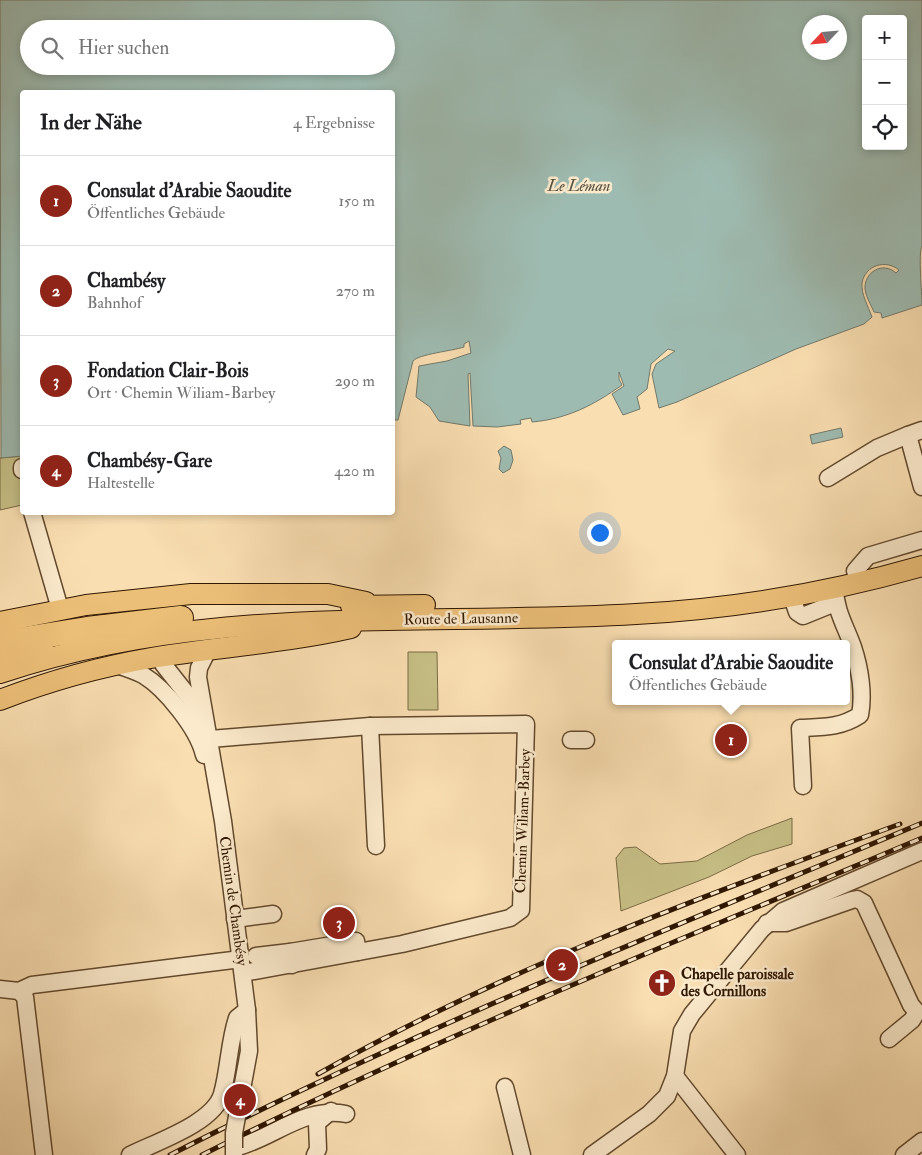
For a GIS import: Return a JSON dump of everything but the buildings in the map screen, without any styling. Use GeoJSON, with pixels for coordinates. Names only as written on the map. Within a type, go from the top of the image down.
{"type":"FeatureCollection","features":[{"type":"Feature","properties":{"kind":"highway"},"geometry":{"type":"LineString","coordinates":[[0,643],[87,629],[181,618]]}},
{"type":"Feature","properties":{"kind":"main road","name":"Route de Lausanne"},"geometry":{"type":"LineString","coordinates":[[0,673],[71,652],[182,631],[385,613],[526,605],[654,601],[745,592],[855,571],[922,553]]}},
{"type":"Feature","properties":{"kind":"main road","name":"Route de Lausanne"},"geometry":{"type":"LineString","coordinates":[[0,657],[78,637],[181,618],[277,608],[385,613],[635,614],[710,609],[792,597],[835,596],[900,572],[922,568]]}},
{"type":"Feature","properties":{"kind":"main road"},"geometry":{"type":"LineString","coordinates":[[0,622],[60,609],[138,598],[231,593],[328,594],[385,613]]}},
{"type":"Feature","properties":{"kind":"main road"},"geometry":{"type":"LineString","coordinates":[[0,700],[56,681],[117,665],[208,650],[297,639],[385,613]]}},
{"type":"Feature","properties":{"kind":"street"},"geometry":{"type":"LineString","coordinates":[[828,478],[877,448],[915,432],[922,486]]}},
{"type":"Feature","properties":{"kind":"street"},"geometry":{"type":"LineString","coordinates":[[33,515],[60,609]]}},
{"type":"Feature","properties":{"kind":"street"},"geometry":{"type":"LineString","coordinates":[[855,571],[868,556],[922,540]]}},
{"type":"Feature","properties":{"kind":"street"},"geometry":{"type":"LineString","coordinates":[[835,596],[849,640]]}},
{"type":"Feature","properties":{"kind":"street"},"geometry":{"type":"LineString","coordinates":[[0,630],[73,615],[110,612]]}},
{"type":"Feature","properties":{"kind":"street"},"geometry":{"type":"LineString","coordinates":[[803,786],[800,728],[836,727],[848,723],[860,715],[862,705],[859,669],[850,642]]}},
{"type":"Feature","properties":{"kind":"street","name":"Chemin de Chambésy"},"geometry":{"type":"LineString","coordinates":[[208,650],[199,668],[198,677],[223,821],[235,919],[247,963],[248,1051],[234,1152]]}},
{"type":"Feature","properties":{"kind":"street"},"geometry":{"type":"LineString","coordinates":[[163,664],[193,702],[209,735]]}},
{"type":"Feature","properties":{"kind":"street"},"geometry":{"type":"LineString","coordinates":[[117,665],[137,672],[150,680],[197,733],[204,753],[215,823],[224,839]]}},
{"type":"Feature","properties":{"kind":"street","name":"Chemin Wiliam-Barbey"},"geometry":{"type":"LineString","coordinates":[[19,991],[32,985],[358,952],[510,918],[520,910],[526,724],[370,726],[209,735]]}},
{"type":"Feature","properties":{"kind":"street"},"geometry":{"type":"LineString","coordinates":[[370,726],[376,846]]}},
{"type":"Feature","properties":{"kind":"street"},"geometry":{"type":"LineString","coordinates":[[592,1155],[660,1104],[671,1088],[675,1076],[682,1031],[692,1014],[767,923],[796,903],[922,851]]}},
{"type":"Feature","properties":{"kind":"street"},"geometry":{"type":"LineString","coordinates":[[767,923],[786,923],[852,900],[857,899],[864,903],[911,1005],[917,1012],[912,1020],[889,1039]]}},
{"type":"Feature","properties":{"kind":"street"},"geometry":{"type":"LineString","coordinates":[[235,919],[273,914]]}},
{"type":"Feature","properties":{"kind":"street"},"geometry":{"type":"LineString","coordinates":[[0,989],[19,991],[25,998],[44,1155]]}},
{"type":"Feature","properties":{"kind":"street"},"geometry":{"type":"LineString","coordinates":[[130,1155],[197,1122],[213,1111],[222,1092],[236,1018],[247,1010]]}},
{"type":"Feature","properties":{"kind":"street"},"geometry":{"type":"LineString","coordinates":[[675,1076],[738,1155]]}},
{"type":"Feature","properties":{"kind":"street"},"geometry":{"type":"LineString","coordinates":[[505,1087],[522,1155]]}},
{"type":"Feature","properties":{"kind":"street"},"geometry":{"type":"LineString","coordinates":[[234,1152],[298,1119],[338,1113],[317,1123],[318,1149],[315,1155]]}},
{"type":"Feature","properties":{"kind":"street"},"geometry":{"type":"LineString","coordinates":[[904,1155],[922,1141]]}},
{"type":"Feature","properties":{"kind":"shaded area"},"geometry":{"type":"Polygon","coordinates":[[[20,456],[20,505],[0,510],[0,458],[20,456]]]}},
{"type":"Feature","properties":{"kind":"shaded area"},"geometry":{"type":"Polygon","coordinates":[[[408,652],[437,652],[438,710],[408,710],[408,652]]]}},
{"type":"Feature","properties":{"kind":"shaded area"},"geometry":{"type":"Polygon","coordinates":[[[792,818],[792,844],[752,856],[709,877],[621,911],[616,858],[624,848],[636,847],[660,864],[697,861],[747,835],[792,818]]]}},
{"type":"Feature","properties":{"kind":"water","name":"Le Léman"},"geometry":{"type":"Polygon","coordinates":[[[0,0],[922,0],[922,246],[920,265],[922,305],[882,318],[881,313],[874,312],[865,289],[868,278],[871,273],[880,268],[886,268],[896,273],[899,270],[888,265],[877,266],[867,272],[862,283],[864,296],[872,317],[864,324],[796,349],[677,402],[659,408],[652,374],[656,364],[675,351],[668,349],[651,364],[647,389],[637,397],[640,409],[623,415],[612,394],[624,386],[619,372],[619,379],[622,385],[580,410],[557,418],[532,422],[531,418],[520,420],[521,424],[497,427],[473,426],[470,373],[468,374],[470,426],[439,421],[430,407],[416,397],[419,366],[447,361],[471,353],[469,341],[464,344],[464,347],[429,355],[413,361],[398,420],[395,420],[395,90],[20,90],[20,456],[1,458],[0,0]]]}},
{"type":"Feature","properties":{"kind":"water"},"geometry":{"type":"Polygon","coordinates":[[[841,428],[843,437],[812,444],[810,435],[841,428]]]}},
{"type":"Feature","properties":{"kind":"water"},"geometry":{"type":"Polygon","coordinates":[[[504,446],[511,450],[513,460],[510,469],[503,473],[499,469],[501,458],[498,451],[504,446]]]}},
{"type":"Feature","properties":{"kind":"railway"},"geometry":{"type":"LineString","coordinates":[[170,1155],[262,1109],[448,1023],[922,823]]}},
{"type":"Feature","properties":{"kind":"railway"},"geometry":{"type":"LineString","coordinates":[[318,1074],[388,1036],[531,968],[677,907],[900,824]]}},
{"type":"Feature","properties":{"kind":"railway"},"geometry":{"type":"LineString","coordinates":[[202,1155],[380,1070],[559,990],[922,838]]}},
{"type":"Feature","properties":{"kind":"place","name":"Consulat d'Arabie Saoudite"},"geometry":{"type":"Point","coordinates":[731,740]}},
{"type":"Feature","properties":{"kind":"place","name":"Fondation Clair-Bois"},"geometry":{"type":"Point","coordinates":[339,923]}},
{"type":"Feature","properties":{"kind":"place","name":"Chambésy"},"geometry":{"type":"Point","coordinates":[562,965]}},
{"type":"Feature","properties":{"kind":"place","name":"Chapelle paroissale des Cornillons"},"geometry":{"type":"Point","coordinates":[662,983]}},
{"type":"Feature","properties":{"kind":"place","name":"Chambésy-Gare"},"geometry":{"type":"Point","coordinates":[240,1100]}}]}
